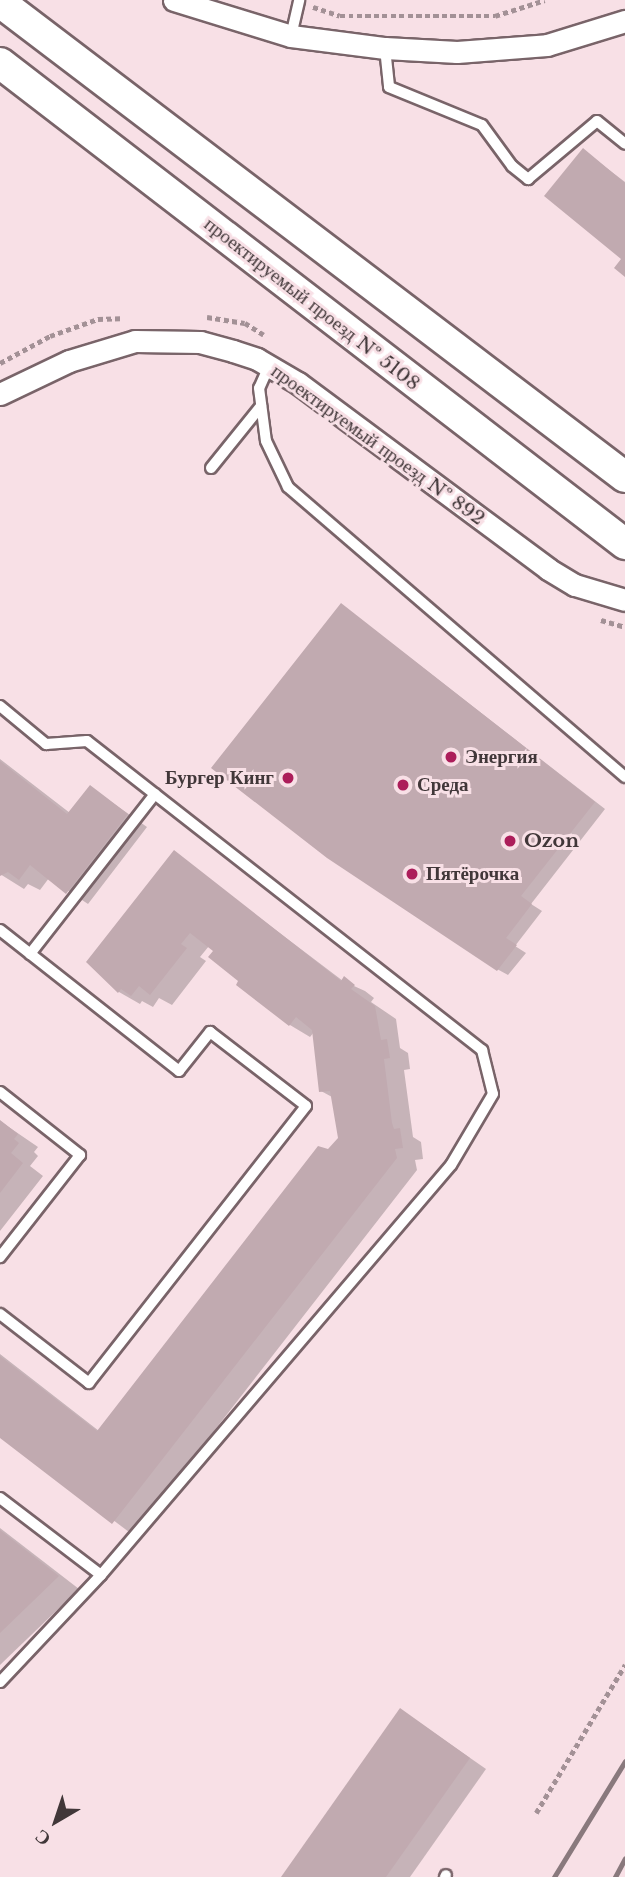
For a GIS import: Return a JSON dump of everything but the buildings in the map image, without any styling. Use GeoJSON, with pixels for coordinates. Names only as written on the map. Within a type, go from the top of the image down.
{"type":"FeatureCollection","features":[{"type":"Feature","properties":{"kind":"main road"},"geometry":{"type":"LineString","coordinates":[[0,2],[625,477]]}},
{"type":"Feature","properties":{"kind":"main road","name":"проектируемый проезд № 5108"},"geometry":{"type":"LineString","coordinates":[[0,64],[624,544]]}},
{"type":"Feature","properties":{"kind":"street"},"geometry":{"type":"LineString","coordinates":[[174,0],[291,36],[386,48],[457,52],[547,45],[625,21]]}},
{"type":"Feature","properties":{"kind":"street","name":"проектируемый проезд № 892"},"geometry":{"type":"LineString","coordinates":[[0,394],[69,361],[135,341],[200,342],[269,366],[548,569],[575,585],[625,600]]}},
{"type":"Feature","properties":{"kind":"lane"},"geometry":{"type":"LineString","coordinates":[[291,36],[299,1]]}},
{"type":"Feature","properties":{"kind":"lane"},"geometry":{"type":"LineString","coordinates":[[386,48],[389,87],[482,125],[512,166],[528,179],[597,121],[625,144]]}},
{"type":"Feature","properties":{"kind":"lane"},"geometry":{"type":"LineString","coordinates":[[269,366],[258,388],[265,441],[288,487],[625,777]]}},
{"type":"Feature","properties":{"kind":"lane"},"geometry":{"type":"LineString","coordinates":[[211,468],[261,406]]}},
{"type":"Feature","properties":{"kind":"lane"},"geometry":{"type":"LineString","coordinates":[[0,706],[46,744],[87,741],[482,1050],[493,1094],[451,1165],[101,1575],[0,1682]]}},
{"type":"Feature","properties":{"kind":"lane"},"geometry":{"type":"LineString","coordinates":[[30,954],[155,794]]}},
{"type":"Feature","properties":{"kind":"lane"},"geometry":{"type":"LineString","coordinates":[[0,930],[179,1071],[210,1031],[306,1106],[89,1383],[0,1314]]}},
{"type":"Feature","properties":{"kind":"lane"},"geometry":{"type":"LineString","coordinates":[[0,1093],[80,1155],[0,1256]]}},
{"type":"Feature","properties":{"kind":"lane"},"geometry":{"type":"LineString","coordinates":[[0,1498],[101,1575]]}},
{"type":"Feature","properties":{"kind":"path"},"geometry":{"type":"LineString","coordinates":[[299,1],[340,16],[495,16],[545,0]]}},
{"type":"Feature","properties":{"kind":"path"},"geometry":{"type":"LineString","coordinates":[[589,614],[625,627]]}},
{"type":"Feature","properties":{"kind":"path"},"geometry":{"type":"LineString","coordinates":[[536,1814],[625,1665]]}},
{"type":"Feature","properties":{"kind":"railway"},"geometry":{"type":"LineString","coordinates":[[554,1877],[625,1761]]}},
{"type":"Feature","properties":{"kind":"railway"},"geometry":{"type":"LineString","coordinates":[[615,1877],[625,1858]]}},
{"type":"Feature","properties":{"kind":"place","name":"Энергия"},"geometry":{"type":"Point","coordinates":[451,757]}},
{"type":"Feature","properties":{"kind":"place","name":"Бургер Кинг"},"geometry":{"type":"Point","coordinates":[288,778]}},
{"type":"Feature","properties":{"kind":"place","name":"Среда"},"geometry":{"type":"Point","coordinates":[403,785]}},
{"type":"Feature","properties":{"kind":"place","name":"Ozon"},"geometry":{"type":"Point","coordinates":[510,841]}},
{"type":"Feature","properties":{"kind":"place","name":"Пятёрочка"},"geometry":{"type":"Point","coordinates":[412,874]}}]}
